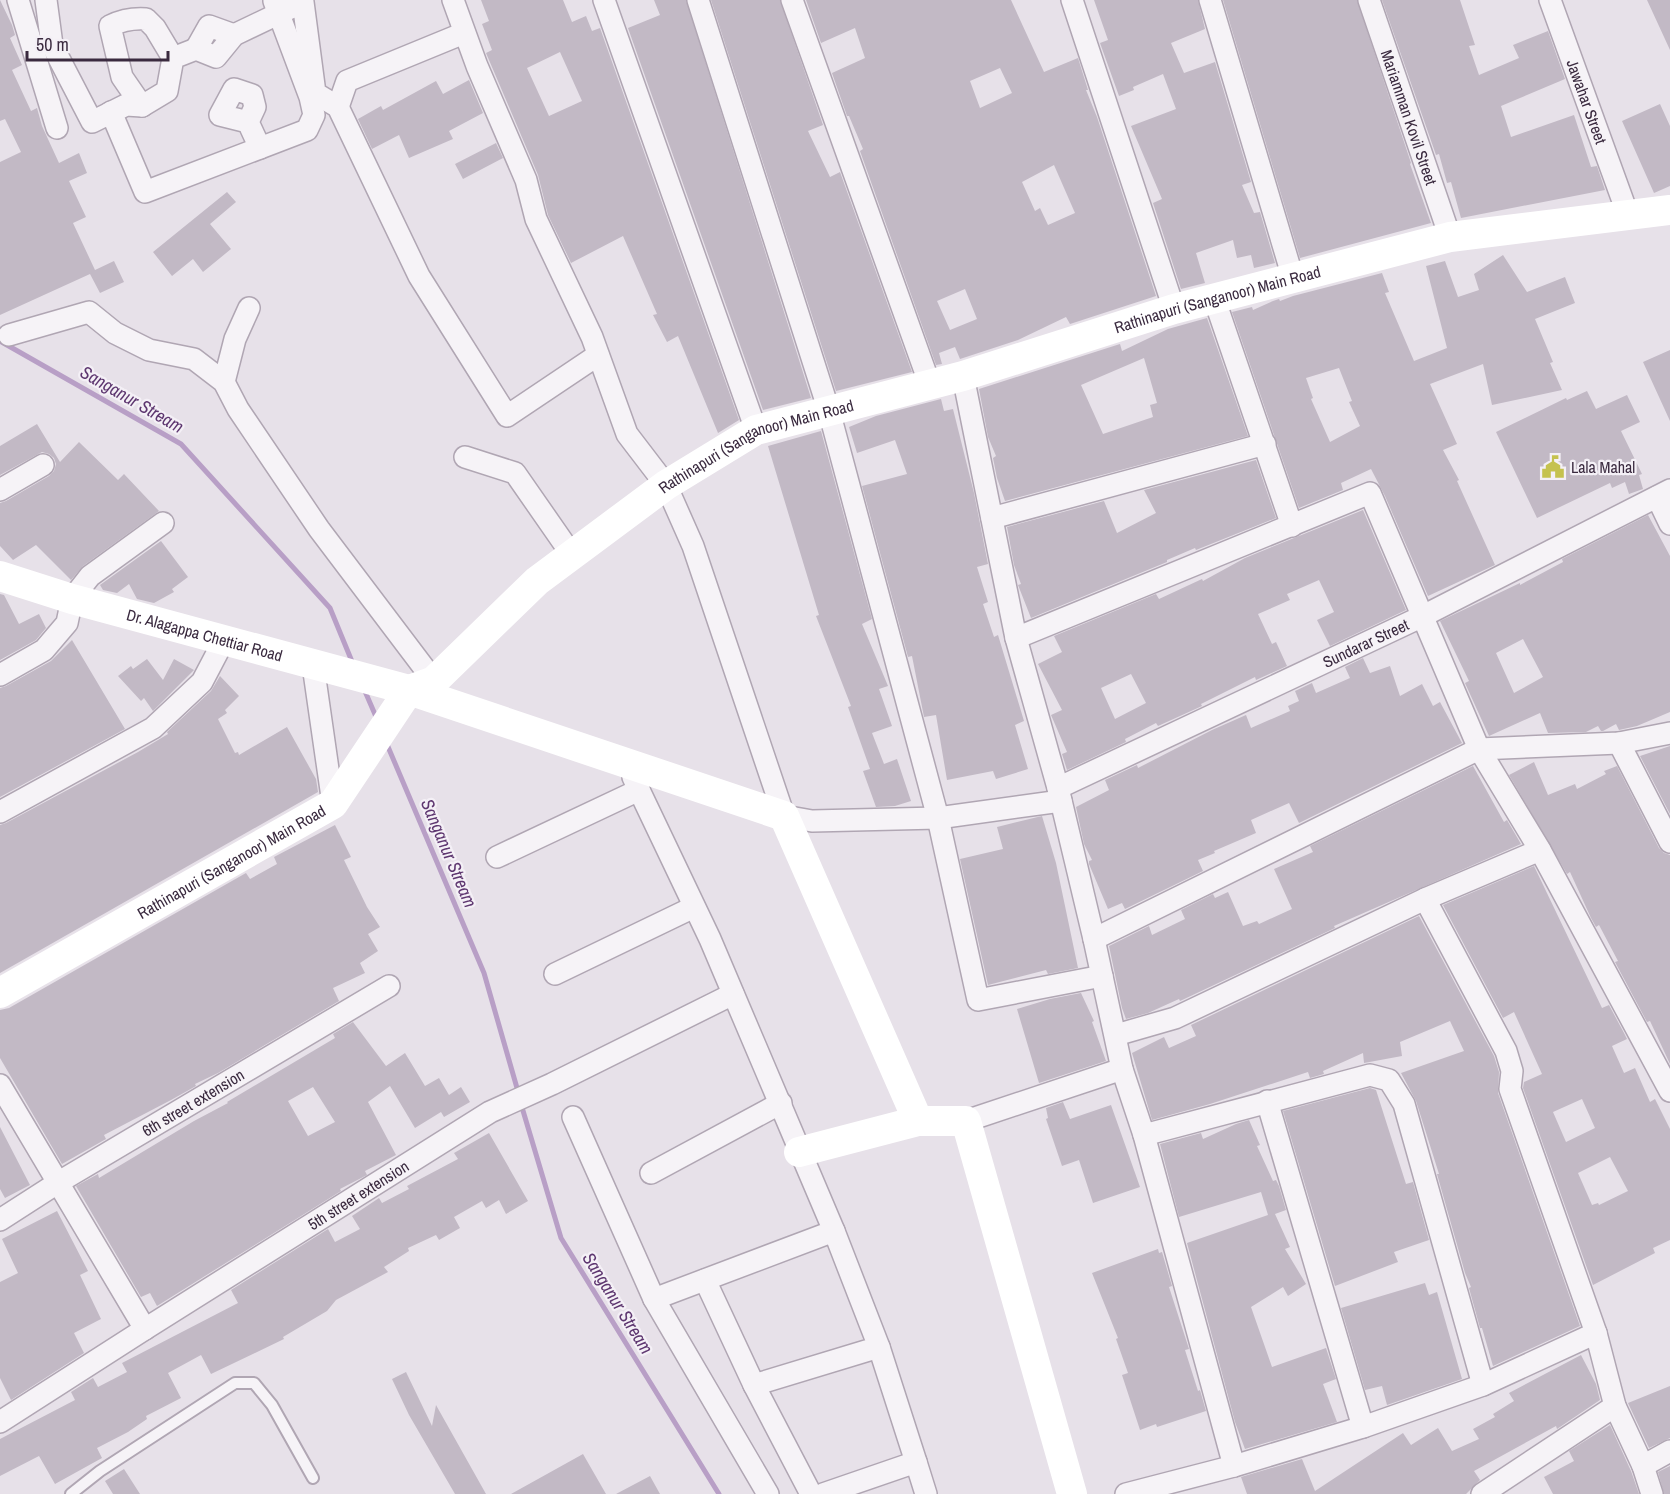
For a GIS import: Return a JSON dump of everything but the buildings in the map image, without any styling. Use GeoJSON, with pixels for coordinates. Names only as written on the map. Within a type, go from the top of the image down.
{"type":"FeatureCollection","features":[{"type":"Feature","properties":{"kind":"street"},"geometry":{"type":"LineString","coordinates":[[18,0],[57,128]]}},
{"type":"Feature","properties":{"kind":"street"},"geometry":{"type":"LineString","coordinates":[[46,0],[52,45],[92,122],[126,105],[142,106],[167,92],[173,58],[155,28],[146,19],[133,18],[110,26],[122,77],[142,106]]}},
{"type":"Feature","properties":{"kind":"street"},"geometry":{"type":"LineString","coordinates":[[453,0],[477,66],[526,180],[536,219],[592,337],[627,434],[666,485],[693,546],[784,816],[918,1121]]}},
{"type":"Feature","properties":{"kind":"street"},"geometry":{"type":"LineString","coordinates":[[604,0],[756,430]]}},
{"type":"Feature","properties":{"kind":"street"},"geometry":{"type":"LineString","coordinates":[[698,0],[829,411],[938,818],[978,1000],[1102,976]]}},
{"type":"Feature","properties":{"kind":"street"},"geometry":{"type":"LineString","coordinates":[[792,0],[930,385]]}},
{"type":"Feature","properties":{"kind":"street"},"geometry":{"type":"LineString","coordinates":[[1072,0],[1174,309]]}},
{"type":"Feature","properties":{"kind":"street"},"geometry":{"type":"LineString","coordinates":[[1210,0],[1293,278]]}},
{"type":"Feature","properties":{"kind":"street","name":"Mariamman Kovil Street"},"geometry":{"type":"LineString","coordinates":[[1369,0],[1450,237]]}},
{"type":"Feature","properties":{"kind":"street","name":"Jawahar Street"},"geometry":{"type":"LineString","coordinates":[[1550,0],[1624,204]]}},
{"type":"Feature","properties":{"kind":"street"},"geometry":{"type":"LineString","coordinates":[[173,58],[196,49],[216,57],[234,35],[276,7],[305,1],[315,93],[338,107],[419,276],[507,416],[598,355]]}},
{"type":"Feature","properties":{"kind":"street"},"geometry":{"type":"LineString","coordinates":[[111,112],[146,192],[306,130],[314,115],[310,97],[276,7]]}},
{"type":"Feature","properties":{"kind":"street"},"geometry":{"type":"LineString","coordinates":[[338,107],[347,81],[464,33]]}},
{"type":"Feature","properties":{"kind":"street"},"geometry":{"type":"LineString","coordinates":[[248,122],[261,148]]}},
{"type":"Feature","properties":{"kind":"street"},"geometry":{"type":"LineString","coordinates":[[1670,198],[1468,222],[1459,225],[1450,237],[1463,247],[1670,224]]}},
{"type":"Feature","properties":{"kind":"street","name":"Rathinapuri (Sanganoor) Main Road"},"geometry":{"type":"LineString","coordinates":[[0,993],[341,792],[415,692],[537,581],[666,485],[756,430],[963,376],[1174,309],[1450,237],[1670,210]]}},
{"type":"Feature","properties":{"kind":"street"},"geometry":{"type":"LineString","coordinates":[[1214,298],[1292,525]]}},
{"type":"Feature","properties":{"kind":"street"},"geometry":{"type":"LineString","coordinates":[[224,382],[235,339],[249,308]]}},
{"type":"Feature","properties":{"kind":"street"},"geometry":{"type":"LineString","coordinates":[[9,335],[89,312],[115,333],[149,350],[194,359],[224,382],[238,409],[319,529],[415,692]]}},
{"type":"Feature","properties":{"kind":"street"},"geometry":{"type":"LineString","coordinates":[[963,376],[1016,638],[1060,794],[1122,1069],[1144,1135],[1234,1466]]}},
{"type":"Feature","properties":{"kind":"street"},"geometry":{"type":"LineString","coordinates":[[992,518],[1265,444]]}},
{"type":"Feature","properties":{"kind":"street"},"geometry":{"type":"LineString","coordinates":[[465,457],[515,473],[572,555]]}},
{"type":"Feature","properties":{"kind":"street"},"geometry":{"type":"LineString","coordinates":[[0,490],[43,465]]}},
{"type":"Feature","properties":{"kind":"street"},"geometry":{"type":"LineString","coordinates":[[1016,638],[1370,493],[1479,749],[1539,850],[1670,1091]]}},
{"type":"Feature","properties":{"kind":"street"},"geometry":{"type":"LineString","coordinates":[[1664,494],[1670,524]]}},
{"type":"Feature","properties":{"kind":"street","name":"Sundarar Street"},"geometry":{"type":"LineString","coordinates":[[784,816],[812,821],[938,818],[1060,794],[1423,616],[1664,494]]}},
{"type":"Feature","properties":{"kind":"street"},"geometry":{"type":"LineString","coordinates":[[0,675],[44,650],[67,623],[72,598],[90,576],[163,523]]}},
{"type":"Feature","properties":{"kind":"street","name":"Dr. Alagappa Chettiar Road"},"geometry":{"type":"LineString","coordinates":[[0,576],[72,598],[415,692],[633,777],[784,816]]}},
{"type":"Feature","properties":{"kind":"street"},"geometry":{"type":"LineString","coordinates":[[0,812],[153,729],[202,682],[224,640]]}},
{"type":"Feature","properties":{"kind":"street"},"geometry":{"type":"LineString","coordinates":[[318,666],[341,792]]}},
{"type":"Feature","properties":{"kind":"street"},"geometry":{"type":"LineString","coordinates":[[1094,939],[1479,749],[1619,743],[1670,733]]}},
{"type":"Feature","properties":{"kind":"street"},"geometry":{"type":"LineString","coordinates":[[1619,743],[1670,842]]}},
{"type":"Feature","properties":{"kind":"street"},"geometry":{"type":"LineString","coordinates":[[497,857],[633,777],[734,993],[834,1231],[879,1347],[926,1494]]}},
{"type":"Feature","properties":{"kind":"street"},"geometry":{"type":"LineString","coordinates":[[1116,1035],[1175,1018],[1425,898],[1539,850]]}},
{"type":"Feature","properties":{"kind":"street"},"geometry":{"type":"LineString","coordinates":[[1425,898],[1506,1051],[1512,1071],[1510,1089],[1596,1333],[1615,1406],[1643,1466],[1652,1494]]}},
{"type":"Feature","properties":{"kind":"street"},"geometry":{"type":"LineString","coordinates":[[555,974],[694,907]]}},
{"type":"Feature","properties":{"kind":"street","name":"6th street extension"},"geometry":{"type":"LineString","coordinates":[[0,1220],[59,1182],[389,986]]}},
{"type":"Feature","properties":{"kind":"street","name":"5th street extension"},"geometry":{"type":"LineString","coordinates":[[0,1422],[496,1109],[552,1084],[734,993]]}},
{"type":"Feature","properties":{"kind":"street"},"geometry":{"type":"LineString","coordinates":[[800,1152],[918,1121],[966,1121],[1122,1069]]}},
{"type":"Feature","properties":{"kind":"street"},"geometry":{"type":"LineString","coordinates":[[1144,1135],[1370,1075],[1389,1080],[1404,1104],[1483,1385]]}},
{"type":"Feature","properties":{"kind":"street"},"geometry":{"type":"LineString","coordinates":[[0,1085],[145,1329]]}},
{"type":"Feature","properties":{"kind":"street"},"geometry":{"type":"LineString","coordinates":[[1267,1101],[1363,1427]]}},
{"type":"Feature","properties":{"kind":"street"},"geometry":{"type":"LineString","coordinates":[[651,1173],[781,1103]]}},
{"type":"Feature","properties":{"kind":"street"},"geometry":{"type":"LineString","coordinates":[[573,1117],[654,1299],[768,1494]]}},
{"type":"Feature","properties":{"kind":"street"},"geometry":{"type":"LineString","coordinates":[[966,1121],[1072,1494]]}},
{"type":"Feature","properties":{"kind":"street"},"geometry":{"type":"LineString","coordinates":[[654,1299],[834,1231]]}},
{"type":"Feature","properties":{"kind":"street"},"geometry":{"type":"LineString","coordinates":[[705,1280],[754,1385],[811,1494]]}},
{"type":"Feature","properties":{"kind":"street"},"geometry":{"type":"LineString","coordinates":[[1126,1494],[1234,1466],[1363,1427],[1483,1385],[1596,1333]]}},
{"type":"Feature","properties":{"kind":"street"},"geometry":{"type":"LineString","coordinates":[[754,1385],[879,1347]]}},
{"type":"Feature","properties":{"kind":"street"},"geometry":{"type":"LineString","coordinates":[[1482,1494],[1615,1406]]}},
{"type":"Feature","properties":{"kind":"street"},"geometry":{"type":"LineString","coordinates":[[1643,1466],[1670,1451]]}},
{"type":"Feature","properties":{"kind":"street"},"geometry":{"type":"LineString","coordinates":[[823,1494],[916,1462]]}},
{"type":"Feature","properties":{"kind":"lane"},"geometry":{"type":"LineString","coordinates":[[71,1494],[100,1470],[235,1383],[254,1383],[272,1405],[313,1478]]}},
{"type":"Feature","properties":{"kind":"waterway","name":"Sanganur Stream"},"geometry":{"type":"LineString","coordinates":[[0,341],[181,444],[330,608],[353,664]]}},
{"type":"Feature","properties":{"kind":"waterway","name":"Sanganur Stream"},"geometry":{"type":"LineString","coordinates":[[364,689],[377,719]]}},
{"type":"Feature","properties":{"kind":"waterway","name":"Sanganur Stream"},"geometry":{"type":"LineString","coordinates":[[386,742],[484,973],[519,1095]]}},
{"type":"Feature","properties":{"kind":"waterway","name":"Sanganur Stream"},"geometry":{"type":"LineString","coordinates":[[521,1104],[561,1238],[719,1494]]}},
{"type":"Feature","properties":{"kind":"place","name":"Lala Mahal"},"geometry":{"type":"Point","coordinates":[1553,467]}}]}
